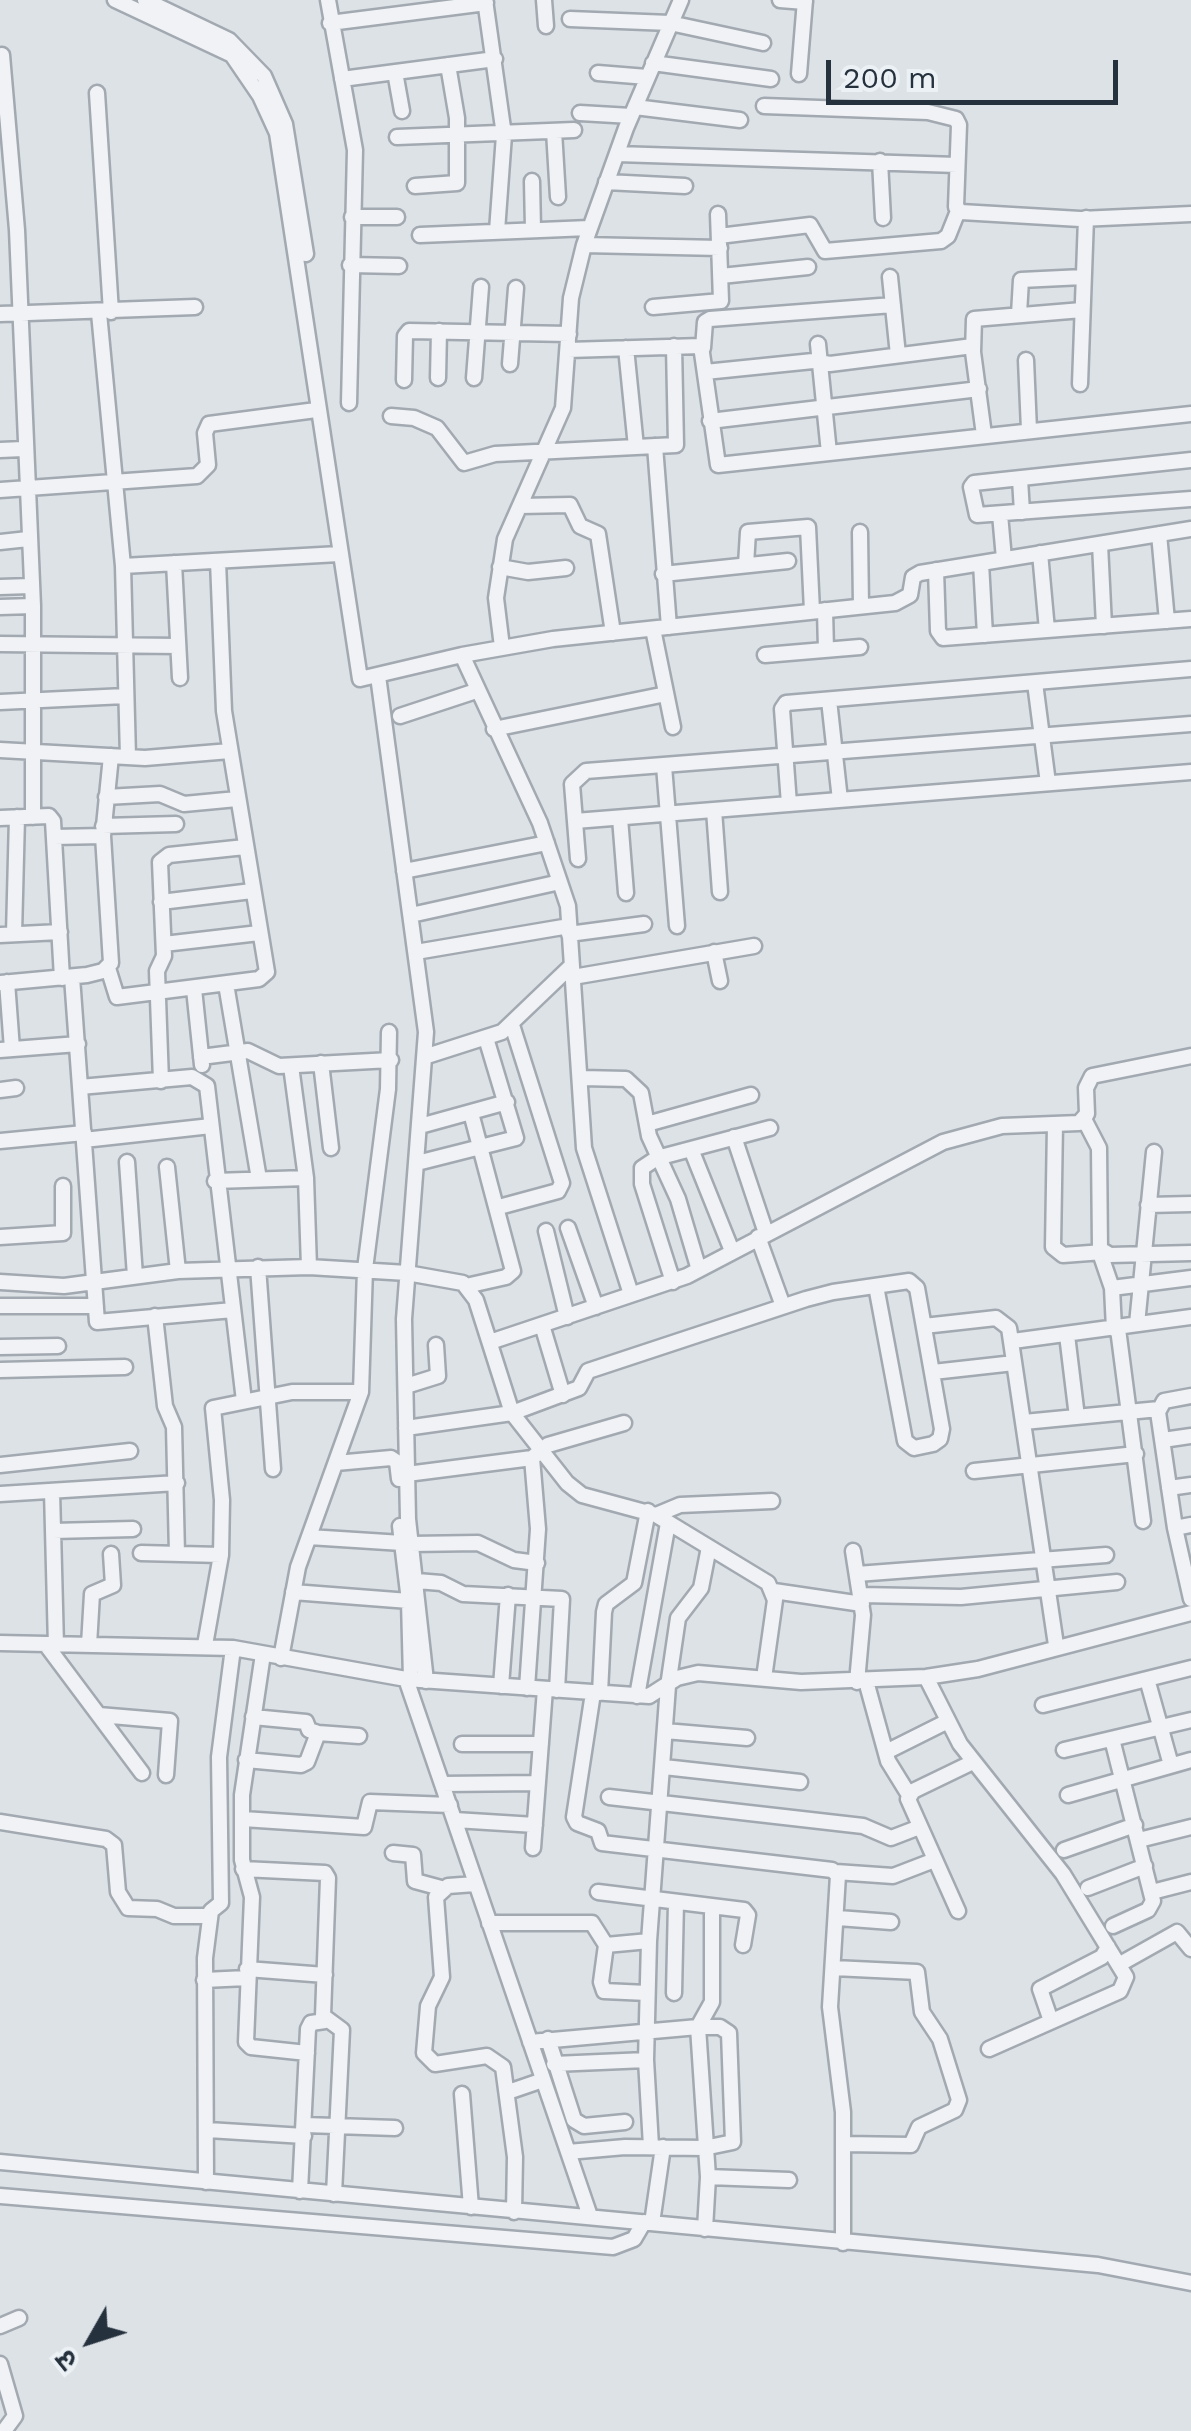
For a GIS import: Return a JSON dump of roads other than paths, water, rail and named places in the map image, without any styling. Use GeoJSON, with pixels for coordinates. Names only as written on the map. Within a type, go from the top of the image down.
{"type":"FeatureCollection","features":[{"type":"Feature","properties":{"kind":"street"},"geometry":{"type":"LineString","coordinates":[[115,0],[225,50],[260,96],[279,143],[358,674],[370,678],[462,654],[613,633],[902,602],[910,595],[917,574],[1191,529]]}},
{"type":"Feature","properties":{"kind":"street"},"geometry":{"type":"LineString","coordinates":[[145,0],[229,40],[264,76],[285,124],[306,254]]}},
{"type":"Feature","properties":{"kind":"street"},"geometry":{"type":"LineString","coordinates":[[328,0],[355,150],[349,403]]}},
{"type":"Feature","properties":{"kind":"street"},"geometry":{"type":"LineString","coordinates":[[544,0],[546,26]]}},
{"type":"Feature","properties":{"kind":"street"},"geometry":{"type":"LineString","coordinates":[[502,648],[496,598],[505,539],[547,450],[566,397],[571,298],[584,245],[633,111],[681,0]]}},
{"type":"Feature","properties":{"kind":"street"},"geometry":{"type":"LineString","coordinates":[[780,0],[805,1],[799,74]]}},
{"type":"Feature","properties":{"kind":"street"},"geometry":{"type":"LineString","coordinates":[[330,23],[486,2],[504,135],[498,231]]}},
{"type":"Feature","properties":{"kind":"street"},"geometry":{"type":"LineString","coordinates":[[570,19],[670,23],[763,43]]}},
{"type":"Feature","properties":{"kind":"street"},"geometry":{"type":"LineString","coordinates":[[2,55],[17,230],[33,606],[33,817]]}},
{"type":"Feature","properties":{"kind":"street"},"geometry":{"type":"LineString","coordinates":[[342,79],[495,58]]}},
{"type":"Feature","properties":{"kind":"street"},"geometry":{"type":"LineString","coordinates":[[414,186],[457,183],[448,65]]}},
{"type":"Feature","properties":{"kind":"street"},"geometry":{"type":"LineString","coordinates":[[598,73],[650,70],[770,79]]}},
{"type":"Feature","properties":{"kind":"street"},"geometry":{"type":"LineString","coordinates":[[395,72],[402,110]]}},
{"type":"Feature","properties":{"kind":"street"},"geometry":{"type":"LineString","coordinates":[[98,92],[105,312],[123,566],[128,757]]}},
{"type":"Feature","properties":{"kind":"street"},"geometry":{"type":"LineString","coordinates":[[584,245],[720,242],[810,226],[825,251],[941,241],[948,236],[958,211],[959,125],[952,117],[862,108],[764,106]]}},
{"type":"Feature","properties":{"kind":"street"},"geometry":{"type":"LineString","coordinates":[[580,113],[633,111],[740,120]]}},
{"type":"Feature","properties":{"kind":"street"},"geometry":{"type":"LineString","coordinates":[[397,137],[574,130]]}},
{"type":"Feature","properties":{"kind":"street"},"geometry":{"type":"LineString","coordinates":[[554,131],[558,197]]}},
{"type":"Feature","properties":{"kind":"street"},"geometry":{"type":"LineString","coordinates":[[616,154],[957,165]]}},
{"type":"Feature","properties":{"kind":"street"},"geometry":{"type":"LineString","coordinates":[[880,161],[883,218]]}},
{"type":"Feature","properties":{"kind":"street"},"geometry":{"type":"LineString","coordinates":[[532,181],[533,229]]}},
{"type":"Feature","properties":{"kind":"street"},"geometry":{"type":"LineString","coordinates":[[606,182],[685,186]]}},
{"type":"Feature","properties":{"kind":"street"},"geometry":{"type":"LineString","coordinates":[[958,211],[1086,218],[1191,214]]}},
{"type":"Feature","properties":{"kind":"street"},"geometry":{"type":"LineString","coordinates":[[653,308],[719,302],[718,214]]}},
{"type":"Feature","properties":{"kind":"street"},"geometry":{"type":"LineString","coordinates":[[352,217],[397,218]]}},
{"type":"Feature","properties":{"kind":"street"},"geometry":{"type":"LineString","coordinates":[[1080,384],[1086,218]]}},
{"type":"Feature","properties":{"kind":"street"},"geometry":{"type":"LineString","coordinates":[[420,235],[589,228]]}},
{"type":"Feature","properties":{"kind":"street"},"geometry":{"type":"LineString","coordinates":[[350,265],[399,266]]}},
{"type":"Feature","properties":{"kind":"street"},"geometry":{"type":"LineString","coordinates":[[721,276],[808,267]]}},
{"type":"Feature","properties":{"kind":"street"},"geometry":{"type":"LineString","coordinates":[[890,277],[898,355]]}},
{"type":"Feature","properties":{"kind":"street"},"geometry":{"type":"LineString","coordinates":[[1019,314],[1021,280],[1083,277]]}},
{"type":"Feature","properties":{"kind":"street"},"geometry":{"type":"LineString","coordinates":[[474,378],[481,287]]}},
{"type":"Feature","properties":{"kind":"street"},"geometry":{"type":"LineString","coordinates":[[510,364],[516,288]]}},
{"type":"Feature","properties":{"kind":"street"},"geometry":{"type":"LineString","coordinates":[[893,305],[706,322],[703,348],[718,466],[1191,414]]}},
{"type":"Feature","properties":{"kind":"street"},"geometry":{"type":"LineString","coordinates":[[0,314],[195,308]]}},
{"type":"Feature","properties":{"kind":"street"},"geometry":{"type":"LineString","coordinates":[[984,436],[973,346],[976,318],[1082,310]]}},
{"type":"Feature","properties":{"kind":"street"},"geometry":{"type":"LineString","coordinates":[[438,378],[439,331]]}},
{"type":"Feature","properties":{"kind":"street"},"geometry":{"type":"LineString","coordinates":[[404,380],[406,333],[511,333],[626,348],[703,348]]}},
{"type":"Feature","properties":{"kind":"street"},"geometry":{"type":"LineString","coordinates":[[818,344],[830,452]]}},
{"type":"Feature","properties":{"kind":"street"},"geometry":{"type":"LineString","coordinates":[[392,416],[414,418],[437,428],[464,463],[487,455],[676,445],[679,440],[674,346]]}},
{"type":"Feature","properties":{"kind":"street"},"geometry":{"type":"LineString","coordinates":[[705,372],[973,346]]}},
{"type":"Feature","properties":{"kind":"street"},"geometry":{"type":"LineString","coordinates":[[626,348],[636,447]]}},
{"type":"Feature","properties":{"kind":"street"},"geometry":{"type":"LineString","coordinates":[[1026,360],[1029,430]]}},
{"type":"Feature","properties":{"kind":"street"},"geometry":{"type":"LineString","coordinates":[[710,421],[979,389]]}},
{"type":"Feature","properties":{"kind":"street"},"geometry":{"type":"LineString","coordinates":[[0,490],[116,484],[203,474],[208,465],[206,428],[214,422],[316,410]]}},
{"type":"Feature","properties":{"kind":"street"},"geometry":{"type":"LineString","coordinates":[[655,446],[663,574],[661,628],[666,694],[673,726]]}},
{"type":"Feature","properties":{"kind":"street"},"geometry":{"type":"LineString","coordinates":[[0,450],[24,449]]}},
{"type":"Feature","properties":{"kind":"street"},"geometry":{"type":"LineString","coordinates":[[1191,460],[972,485],[975,515],[1191,501]]}},
{"type":"Feature","properties":{"kind":"street"},"geometry":{"type":"LineString","coordinates":[[1020,478],[1022,512]]}},
{"type":"Feature","properties":{"kind":"street"},"geometry":{"type":"LineString","coordinates":[[520,506],[570,506],[580,526],[598,534],[613,633]]}},
{"type":"Feature","properties":{"kind":"street"},"geometry":{"type":"LineString","coordinates":[[1000,514],[1004,559]]}},
{"type":"Feature","properties":{"kind":"street"},"geometry":{"type":"LineString","coordinates":[[746,565],[748,532],[808,528],[826,650]]}},
{"type":"Feature","properties":{"kind":"street"},"geometry":{"type":"LineString","coordinates":[[860,532],[861,606]]}},
{"type":"Feature","properties":{"kind":"street"},"geometry":{"type":"LineString","coordinates":[[1160,534],[1167,621]]}},
{"type":"Feature","properties":{"kind":"street"},"geometry":{"type":"LineString","coordinates":[[0,542],[28,540]]}},
{"type":"Feature","properties":{"kind":"street"},"geometry":{"type":"LineString","coordinates":[[1100,544],[1104,626]]}},
{"type":"Feature","properties":{"kind":"street"},"geometry":{"type":"LineString","coordinates":[[1040,553],[1047,630]]}},
{"type":"Feature","properties":{"kind":"street"},"geometry":{"type":"LineString","coordinates":[[123,566],[339,554]]}},
{"type":"Feature","properties":{"kind":"street"},"geometry":{"type":"LineString","coordinates":[[111,756],[103,831],[111,954],[108,968],[117,997],[259,979],[267,972],[224,711],[218,561]]}},
{"type":"Feature","properties":{"kind":"street"},"geometry":{"type":"LineString","coordinates":[[663,574],[788,561]]}},
{"type":"Feature","properties":{"kind":"street"},"geometry":{"type":"LineString","coordinates":[[174,563],[180,678]]}},
{"type":"Feature","properties":{"kind":"street"},"geometry":{"type":"LineString","coordinates":[[981,563],[985,635]]}},
{"type":"Feature","properties":{"kind":"street"},"geometry":{"type":"LineString","coordinates":[[500,567],[528,572],[566,568]]}},
{"type":"Feature","properties":{"kind":"street"},"geometry":{"type":"LineString","coordinates":[[936,570],[941,637],[1191,619]]}},
{"type":"Feature","properties":{"kind":"street"},"geometry":{"type":"LineString","coordinates":[[0,587],[30,586]]}},
{"type":"Feature","properties":{"kind":"street"},"geometry":{"type":"LineString","coordinates":[[0,606],[33,606]]}},
{"type":"Feature","properties":{"kind":"street"},"geometry":{"type":"LineString","coordinates":[[0,644],[178,646]]}},
{"type":"Feature","properties":{"kind":"street"},"geometry":{"type":"LineString","coordinates":[[765,656],[860,647]]}},
{"type":"Feature","properties":{"kind":"street"},"geometry":{"type":"LineString","coordinates":[[462,654],[560,882],[569,930],[584,1148],[630,1294]]}},
{"type":"Feature","properties":{"kind":"street"},"geometry":{"type":"LineString","coordinates":[[790,804],[783,706],[1191,669]]}},
{"type":"Feature","properties":{"kind":"street"},"geometry":{"type":"LineString","coordinates":[[370,678],[411,915],[426,1056],[417,1163],[399,1273],[406,1386],[406,1544],[417,1581],[416,1680]]}},
{"type":"Feature","properties":{"kind":"street"},"geometry":{"type":"LineString","coordinates":[[1035,683],[1048,783]]}},
{"type":"Feature","properties":{"kind":"street"},"geometry":{"type":"LineString","coordinates":[[400,716],[476,691]]}},
{"type":"Feature","properties":{"kind":"street"},"geometry":{"type":"LineString","coordinates":[[494,728],[666,694]]}},
{"type":"Feature","properties":{"kind":"street"},"geometry":{"type":"LineString","coordinates":[[0,702],[125,696]]}},
{"type":"Feature","properties":{"kind":"street"},"geometry":{"type":"LineString","coordinates":[[830,700],[840,800]]}},
{"type":"Feature","properties":{"kind":"street"},"geometry":{"type":"LineString","coordinates":[[578,859],[572,784],[579,773],[1191,724]]}},
{"type":"Feature","properties":{"kind":"street"},"geometry":{"type":"LineString","coordinates":[[0,750],[33,748],[128,757],[230,751]]}},
{"type":"Feature","properties":{"kind":"street"},"geometry":{"type":"LineString","coordinates":[[664,766],[677,926]]}},
{"type":"Feature","properties":{"kind":"street"},"geometry":{"type":"LineString","coordinates":[[575,822],[1191,772]]}},
{"type":"Feature","properties":{"kind":"street"},"geometry":{"type":"LineString","coordinates":[[106,797],[160,794],[184,804],[238,799]]}},
{"type":"Feature","properties":{"kind":"street"},"geometry":{"type":"LineString","coordinates":[[714,810],[720,892]]}},
{"type":"Feature","properties":{"kind":"street"},"geometry":{"type":"LineString","coordinates":[[16,817],[7,935],[60,932]]}},
{"type":"Feature","properties":{"kind":"street"},"geometry":{"type":"LineString","coordinates":[[0,818],[52,818],[60,932],[78,1044],[99,1323],[233,1310]]}},
{"type":"Feature","properties":{"kind":"street"},"geometry":{"type":"LineString","coordinates":[[620,818],[626,892]]}},
{"type":"Feature","properties":{"kind":"street"},"geometry":{"type":"LineString","coordinates":[[54,837],[176,824]]}},
{"type":"Feature","properties":{"kind":"street"},"geometry":{"type":"LineString","coordinates":[[404,871],[546,843]]}},
{"type":"Feature","properties":{"kind":"street"},"geometry":{"type":"LineString","coordinates":[[161,1081],[157,971],[164,944],[158,868],[164,858],[245,846]]}},
{"type":"Feature","properties":{"kind":"street"},"geometry":{"type":"LineString","coordinates":[[411,915],[560,882]]}},
{"type":"Feature","properties":{"kind":"street"},"geometry":{"type":"LineString","coordinates":[[161,902],[252,890]]}},
{"type":"Feature","properties":{"kind":"street"},"geometry":{"type":"LineString","coordinates":[[416,952],[569,930],[644,924]]}},
{"type":"Feature","properties":{"kind":"street"},"geometry":{"type":"LineString","coordinates":[[164,944],[259,932]]}},
{"type":"Feature","properties":{"kind":"street"},"geometry":{"type":"LineString","coordinates":[[426,1056],[486,1038],[512,1025],[572,972],[754,946]]}},
{"type":"Feature","properties":{"kind":"street"},"geometry":{"type":"LineString","coordinates":[[714,952],[720,982]]}},
{"type":"Feature","properties":{"kind":"street"},"geometry":{"type":"LineString","coordinates":[[78,1044],[6,1050],[4,982],[67,977],[108,968]]}},
{"type":"Feature","properties":{"kind":"street"},"geometry":{"type":"LineString","coordinates":[[226,984],[258,1180]]}},
{"type":"Feature","properties":{"kind":"street"},"geometry":{"type":"LineString","coordinates":[[194,988],[244,1401]]}},
{"type":"Feature","properties":{"kind":"street"},"geometry":{"type":"LineString","coordinates":[[499,1207],[558,1191],[562,1183],[512,1025]]}},
{"type":"Feature","properties":{"kind":"street"},"geometry":{"type":"LineString","coordinates":[[282,1658],[293,1592],[309,1537],[361,1392],[365,1269],[390,1060],[389,1032]]}},
{"type":"Feature","properties":{"kind":"street"},"geometry":{"type":"LineString","coordinates":[[417,1163],[516,1138],[486,1038]]}},
{"type":"Feature","properties":{"kind":"street"},"geometry":{"type":"LineString","coordinates":[[202,1057],[238,1050],[268,1064],[291,1066],[390,1060]]}},
{"type":"Feature","properties":{"kind":"street"},"geometry":{"type":"LineString","coordinates":[[1143,1521],[1112,1288],[1098,1243],[1099,1148],[1084,1120],[1086,1088],[1092,1076],[1191,1056]]}},
{"type":"Feature","properties":{"kind":"street"},"geometry":{"type":"LineString","coordinates":[[321,1063],[332,1148]]}},
{"type":"Feature","properties":{"kind":"street"},"geometry":{"type":"LineString","coordinates":[[291,1066],[306,1178],[309,1267]]}},
{"type":"Feature","properties":{"kind":"street"},"geometry":{"type":"LineString","coordinates":[[582,1078],[626,1079],[634,1084],[657,1158],[678,1199],[699,1270]]}},
{"type":"Feature","properties":{"kind":"street"},"geometry":{"type":"LineString","coordinates":[[80,1088],[204,1081]]}},
{"type":"Feature","properties":{"kind":"street"},"geometry":{"type":"LineString","coordinates":[[0,1090],[16,1088]]}},
{"type":"Feature","properties":{"kind":"street"},"geometry":{"type":"LineString","coordinates":[[647,1124],[751,1095]]}},
{"type":"Feature","properties":{"kind":"street"},"geometry":{"type":"LineString","coordinates":[[420,1126],[507,1102]]}},
{"type":"Feature","properties":{"kind":"street"},"geometry":{"type":"LineString","coordinates":[[466,1286],[506,1277],[513,1271],[471,1113]]}},
{"type":"Feature","properties":{"kind":"street"},"geometry":{"type":"LineString","coordinates":[[490,1342],[674,1282],[943,1142],[1002,1126],[1084,1120]]}},
{"type":"Feature","properties":{"kind":"street"},"geometry":{"type":"LineString","coordinates":[[1054,1124],[1053,1247],[1063,1255],[1191,1253]]}},
{"type":"Feature","properties":{"kind":"street"},"geometry":{"type":"LineString","coordinates":[[0,1142],[211,1126]]}},
{"type":"Feature","properties":{"kind":"street"},"geometry":{"type":"LineString","coordinates":[[674,1282],[642,1184],[642,1168],[657,1158],[770,1128]]}},
{"type":"Feature","properties":{"kind":"street"},"geometry":{"type":"LineString","coordinates":[[734,1138],[782,1306]]}},
{"type":"Feature","properties":{"kind":"street"},"geometry":{"type":"LineString","coordinates":[[691,1149],[732,1252]]}},
{"type":"Feature","properties":{"kind":"street"},"geometry":{"type":"LineString","coordinates":[[1137,1324],[1154,1152]]}},
{"type":"Feature","properties":{"kind":"street"},"geometry":{"type":"LineString","coordinates":[[127,1162],[135,1276]]}},
{"type":"Feature","properties":{"kind":"street"},"geometry":{"type":"LineString","coordinates":[[167,1168],[178,1271]]}},
{"type":"Feature","properties":{"kind":"street"},"geometry":{"type":"LineString","coordinates":[[216,1181],[306,1178]]}},
{"type":"Feature","properties":{"kind":"street"},"geometry":{"type":"LineString","coordinates":[[0,1238],[60,1234],[65,1222],[63,1186]]}},
{"type":"Feature","properties":{"kind":"street"},"geometry":{"type":"LineString","coordinates":[[1148,1205],[1191,1204]]}},
{"type":"Feature","properties":{"kind":"street"},"geometry":{"type":"LineString","coordinates":[[65,1222],[90,1220]]}},
{"type":"Feature","properties":{"kind":"street"},"geometry":{"type":"LineString","coordinates":[[568,1228],[596,1306]]}},
{"type":"Feature","properties":{"kind":"street"},"geometry":{"type":"LineString","coordinates":[[546,1231],[567,1317]]}},
{"type":"Feature","properties":{"kind":"street"},"geometry":{"type":"LineString","coordinates":[[258,1267],[272,1469]]}},
{"type":"Feature","properties":{"kind":"street"},"geometry":{"type":"LineString","coordinates":[[0,1282],[44,1287],[178,1271],[258,1267],[365,1269],[453,1279],[466,1286],[490,1342],[512,1413],[535,1454],[582,1495],[657,1516],[760,1576],[774,1591],[862,1599],[937,1598],[1116,1582]]}},
{"type":"Feature","properties":{"kind":"street"},"geometry":{"type":"LineString","coordinates":[[1112,1288],[1191,1278]]}},
{"type":"Feature","properties":{"kind":"street"},"geometry":{"type":"LineString","coordinates":[[406,1428],[512,1413],[579,1388],[588,1370],[782,1306],[876,1286],[914,1283],[942,1436],[933,1444],[910,1448],[905,1441],[876,1286]]}},
{"type":"Feature","properties":{"kind":"street"},"geometry":{"type":"LineString","coordinates":[[0,1306],[96,1306]]}},
{"type":"Feature","properties":{"kind":"street"},"geometry":{"type":"LineString","coordinates":[[156,1316],[165,1406],[174,1427],[177,1554]]}},
{"type":"Feature","properties":{"kind":"street"},"geometry":{"type":"LineString","coordinates":[[1013,1341],[1191,1317]]}},
{"type":"Feature","properties":{"kind":"street"},"geometry":{"type":"LineString","coordinates":[[924,1326],[996,1318],[1005,1323],[1013,1341],[1056,1645]]}},
{"type":"Feature","properties":{"kind":"street"},"geometry":{"type":"LineString","coordinates":[[542,1325],[563,1395]]}},
{"type":"Feature","properties":{"kind":"street"},"geometry":{"type":"LineString","coordinates":[[1067,1335],[1077,1417]]}},
{"type":"Feature","properties":{"kind":"street"},"geometry":{"type":"LineString","coordinates":[[406,1386],[438,1376],[436,1345]]}},
{"type":"Feature","properties":{"kind":"street"},"geometry":{"type":"LineString","coordinates":[[0,1347],[58,1346]]}},
{"type":"Feature","properties":{"kind":"street"},"geometry":{"type":"LineString","coordinates":[[933,1372],[1014,1363]]}},
{"type":"Feature","properties":{"kind":"street"},"geometry":{"type":"LineString","coordinates":[[0,1370],[125,1367]]}},
{"type":"Feature","properties":{"kind":"street"},"geometry":{"type":"LineString","coordinates":[[205,1646],[221,1555],[220,1474],[210,1412],[217,1406],[267,1396],[361,1392]]}},
{"type":"Feature","properties":{"kind":"street"},"geometry":{"type":"LineString","coordinates":[[1191,1396],[1164,1401],[1159,1409],[1175,1528],[1188,1569],[1191,1598]]}},
{"type":"Feature","properties":{"kind":"street"},"geometry":{"type":"LineString","coordinates":[[1024,1422],[1159,1409]]}},
{"type":"Feature","properties":{"kind":"street"},"geometry":{"type":"LineString","coordinates":[[407,1474],[535,1454],[624,1423]]}},
{"type":"Feature","properties":{"kind":"street"},"geometry":{"type":"LineString","coordinates":[[1162,1440],[1191,1436]]}},
{"type":"Feature","properties":{"kind":"street"},"geometry":{"type":"LineString","coordinates":[[0,1465],[130,1451]]}},
{"type":"Feature","properties":{"kind":"street"},"geometry":{"type":"LineString","coordinates":[[527,1688],[536,1596],[535,1454]]}},
{"type":"Feature","properties":{"kind":"street"},"geometry":{"type":"LineString","coordinates":[[974,1471],[1136,1454]]}},
{"type":"Feature","properties":{"kind":"street"},"geometry":{"type":"LineString","coordinates":[[336,1463],[383,1458],[397,1462],[416,1680],[442,1784],[590,2216]]}},
{"type":"Feature","properties":{"kind":"street"},"geometry":{"type":"LineString","coordinates":[[0,1494],[177,1483]]}},
{"type":"Feature","properties":{"kind":"street"},"geometry":{"type":"LineString","coordinates":[[1169,1488],[1191,1484]]}},
{"type":"Feature","properties":{"kind":"street"},"geometry":{"type":"LineString","coordinates":[[52,1491],[52,1646],[142,1772]]}},
{"type":"Feature","properties":{"kind":"street"},"geometry":{"type":"LineString","coordinates":[[772,1502],[680,1505],[657,1516],[634,1583],[606,1604],[575,1821],[598,1831],[604,1844],[836,1872],[893,1876],[932,1861]]}},
{"type":"Feature","properties":{"kind":"street"},"geometry":{"type":"LineString","coordinates":[[637,1696],[657,1516]]}},
{"type":"Feature","properties":{"kind":"street"},"geometry":{"type":"LineString","coordinates":[[1175,1528],[1191,1525]]}},
{"type":"Feature","properties":{"kind":"street"},"geometry":{"type":"LineString","coordinates":[[53,1531],[133,1529]]}},
{"type":"Feature","properties":{"kind":"street"},"geometry":{"type":"LineString","coordinates":[[309,1537],[406,1544],[478,1543],[514,1560],[537,1562]]}},
{"type":"Feature","properties":{"kind":"street"},"geometry":{"type":"LineString","coordinates":[[0,2196],[614,2248],[634,2239],[651,2215],[657,2146],[646,2060],[647,1993],[668,1686],[678,1618],[701,1588],[709,1547]]}},
{"type":"Feature","properties":{"kind":"street"},"geometry":{"type":"LineString","coordinates":[[853,1551],[862,1599],[862,1682],[894,1776],[909,1795],[918,1828],[958,1911]]}},
{"type":"Feature","properties":{"kind":"street"},"geometry":{"type":"LineString","coordinates":[[141,1553],[221,1555]]}},
{"type":"Feature","properties":{"kind":"street"},"geometry":{"type":"LineString","coordinates":[[89,1646],[92,1594],[113,1585],[111,1554]]}},
{"type":"Feature","properties":{"kind":"street"},"geometry":{"type":"LineString","coordinates":[[857,1574],[1106,1555]]}},
{"type":"Feature","properties":{"kind":"street"},"geometry":{"type":"LineString","coordinates":[[417,1581],[441,1583],[463,1594],[559,1598],[565,1604],[541,1744],[533,1848]]}},
{"type":"Feature","properties":{"kind":"street"},"geometry":{"type":"LineString","coordinates":[[764,1678],[774,1591]]}},
{"type":"Feature","properties":{"kind":"street"},"geometry":{"type":"LineString","coordinates":[[293,1592],[409,1602]]}},
{"type":"Feature","properties":{"kind":"street"},"geometry":{"type":"LineString","coordinates":[[500,1686],[508,1595]]}},
{"type":"Feature","properties":{"kind":"street"},"geometry":{"type":"LineString","coordinates":[[0,1643],[233,1648],[416,1680],[637,1696],[660,1693],[698,1673],[862,1682],[926,1678],[1191,1613]]}},
{"type":"Feature","properties":{"kind":"street"},"geometry":{"type":"LineString","coordinates":[[206,2182],[204,1980],[210,1916],[221,1903],[220,1756],[233,1648]]}},
{"type":"Feature","properties":{"kind":"street"},"geometry":{"type":"LineString","coordinates":[[263,1654],[246,1760],[243,1818],[243,1869],[252,1897],[247,2045],[308,2053]]}},
{"type":"Feature","properties":{"kind":"street"},"geometry":{"type":"LineString","coordinates":[[1042,1705],[1191,1668]]}},
{"type":"Feature","properties":{"kind":"street"},"geometry":{"type":"LineString","coordinates":[[926,1678],[946,1722],[973,1762],[1044,1848],[1120,1964],[1125,1987],[989,2048]]}},
{"type":"Feature","properties":{"kind":"street"},"geometry":{"type":"LineString","coordinates":[[1147,1679],[1171,1765]]}},
{"type":"Feature","properties":{"kind":"street"},"geometry":{"type":"LineString","coordinates":[[99,1715],[170,1721],[166,1775]]}},
{"type":"Feature","properties":{"kind":"street"},"geometry":{"type":"LineString","coordinates":[[253,1717],[306,1722],[309,1730],[318,1733],[360,1736]]}},
{"type":"Feature","properties":{"kind":"street"},"geometry":{"type":"LineString","coordinates":[[1064,1750],[1191,1720]]}},
{"type":"Feature","properties":{"kind":"street"},"geometry":{"type":"LineString","coordinates":[[886,1752],[946,1722]]}},
{"type":"Feature","properties":{"kind":"street"},"geometry":{"type":"LineString","coordinates":[[665,1730],[747,1738]]}},
{"type":"Feature","properties":{"kind":"street"},"geometry":{"type":"LineString","coordinates":[[246,1760],[304,1764],[318,1733]]}},
{"type":"Feature","properties":{"kind":"street"},"geometry":{"type":"LineString","coordinates":[[1112,1739],[1152,1892],[1148,1910],[1113,1926]]}},
{"type":"Feature","properties":{"kind":"street"},"geometry":{"type":"LineString","coordinates":[[462,1744],[541,1744]]}},
{"type":"Feature","properties":{"kind":"street"},"geometry":{"type":"LineString","coordinates":[[1068,1796],[1191,1760]]}},
{"type":"Feature","properties":{"kind":"street"},"geometry":{"type":"LineString","coordinates":[[909,1795],[973,1762]]}},
{"type":"Feature","properties":{"kind":"street"},"geometry":{"type":"LineString","coordinates":[[664,1767],[800,1782]]}},
{"type":"Feature","properties":{"kind":"street"},"geometry":{"type":"LineString","coordinates":[[442,1784],[538,1783]]}},
{"type":"Feature","properties":{"kind":"street"},"geometry":{"type":"LineString","coordinates":[[609,1798],[863,1826],[891,1838],[918,1828]]}},
{"type":"Feature","properties":{"kind":"street"},"geometry":{"type":"LineString","coordinates":[[243,1818],[364,1827],[370,1802],[534,1825]]}},
{"type":"Feature","properties":{"kind":"street"},"geometry":{"type":"LineString","coordinates":[[0,1822],[106,1839],[114,1845],[118,1892],[128,1908],[157,1909],[174,1916],[210,1916]]}},
{"type":"Feature","properties":{"kind":"street"},"geometry":{"type":"LineString","coordinates":[[1064,1850],[1137,1832],[1191,1827]]}},
{"type":"Feature","properties":{"kind":"street"},"geometry":{"type":"LineString","coordinates":[[393,1854],[414,1855],[415,1881],[442,1888],[476,1884]]}},
{"type":"Feature","properties":{"kind":"street"},"geometry":{"type":"LineString","coordinates":[[1088,1888],[1145,1866]]}},
{"type":"Feature","properties":{"kind":"street"},"geometry":{"type":"LineString","coordinates":[[243,1869],[327,1875],[325,2021]]}},
{"type":"Feature","properties":{"kind":"street"},"geometry":{"type":"LineString","coordinates":[[836,1872],[838,1918],[831,2027],[844,2144],[843,2230]]}},
{"type":"Feature","properties":{"kind":"street"},"geometry":{"type":"LineString","coordinates":[[1152,1892],[1191,1882]]}},
{"type":"Feature","properties":{"kind":"street"},"geometry":{"type":"LineString","coordinates":[[442,1888],[436,1897],[442,1978],[428,2006],[426,2058],[434,2064],[495,2057],[503,2066],[516,2181],[514,2212]]}},
{"type":"Feature","properties":{"kind":"street"},"geometry":{"type":"LineString","coordinates":[[598,1892],[747,1912],[744,1945]]}},
{"type":"Feature","properties":{"kind":"street"},"geometry":{"type":"LineString","coordinates":[[674,1992],[676,1902]]}},
{"type":"Feature","properties":{"kind":"street"},"geometry":{"type":"LineString","coordinates":[[706,2218],[708,2177],[698,2027],[712,2002],[712,1906]]}},
{"type":"Feature","properties":{"kind":"street"},"geometry":{"type":"LineString","coordinates":[[838,1918],[891,1922]]}},
{"type":"Feature","properties":{"kind":"street"},"geometry":{"type":"LineString","coordinates":[[488,1923],[592,1923],[606,1944],[601,1982],[604,1991],[647,1993]]}},
{"type":"Feature","properties":{"kind":"street"},"geometry":{"type":"LineString","coordinates":[[1120,1964],[1177,1932],[1191,1948]]}},
{"type":"Feature","properties":{"kind":"street"},"geometry":{"type":"LineString","coordinates":[[606,1944],[649,1941]]}},
{"type":"Feature","properties":{"kind":"street"},"geometry":{"type":"LineString","coordinates":[[1051,2021],[1040,1988],[1102,1957],[1108,1947]]}},
{"type":"Feature","properties":{"kind":"street"},"geometry":{"type":"LineString","coordinates":[[834,1968],[917,1972],[922,2012],[940,2039],[959,2100],[955,2110],[919,2127],[911,2145],[844,2144]]}},
{"type":"Feature","properties":{"kind":"street"},"geometry":{"type":"LineString","coordinates":[[204,1980],[247,1974],[325,1974]]}},
{"type":"Feature","properties":{"kind":"street"},"geometry":{"type":"LineString","coordinates":[[300,2191],[309,2026],[325,2021],[340,2024],[342,2030],[334,2194]]}},
{"type":"Feature","properties":{"kind":"street"},"geometry":{"type":"LineString","coordinates":[[530,2042],[698,2027],[720,2027],[729,2034],[733,2142],[704,2148],[657,2146],[568,2152]]}},
{"type":"Feature","properties":{"kind":"street"},"geometry":{"type":"LineString","coordinates":[[548,2039],[578,2124],[625,2122]]}},
{"type":"Feature","properties":{"kind":"street"},"geometry":{"type":"LineString","coordinates":[[554,2064],[646,2060]]}},
{"type":"Feature","properties":{"kind":"street"},"geometry":{"type":"LineString","coordinates":[[508,2092],[543,2080]]}},
{"type":"Feature","properties":{"kind":"street"},"geometry":{"type":"LineString","coordinates":[[462,2094],[471,2207]]}},
{"type":"Feature","properties":{"kind":"street"},"geometry":{"type":"LineString","coordinates":[[208,2130],[394,2128]]}},
{"type":"Feature","properties":{"kind":"street"},"geometry":{"type":"LineString","coordinates":[[0,2162],[514,2212],[706,2218],[843,2230],[1098,2265],[1191,2283]]}},
{"type":"Feature","properties":{"kind":"street"},"geometry":{"type":"LineString","coordinates":[[708,2177],[789,2180]]}},
{"type":"Feature","properties":{"kind":"street"},"geometry":{"type":"LineString","coordinates":[[0,2326],[19,2318]]}},
{"type":"Feature","properties":{"kind":"street"},"geometry":{"type":"LineString","coordinates":[[0,2364],[15,2416],[4,2431]]}}]}
